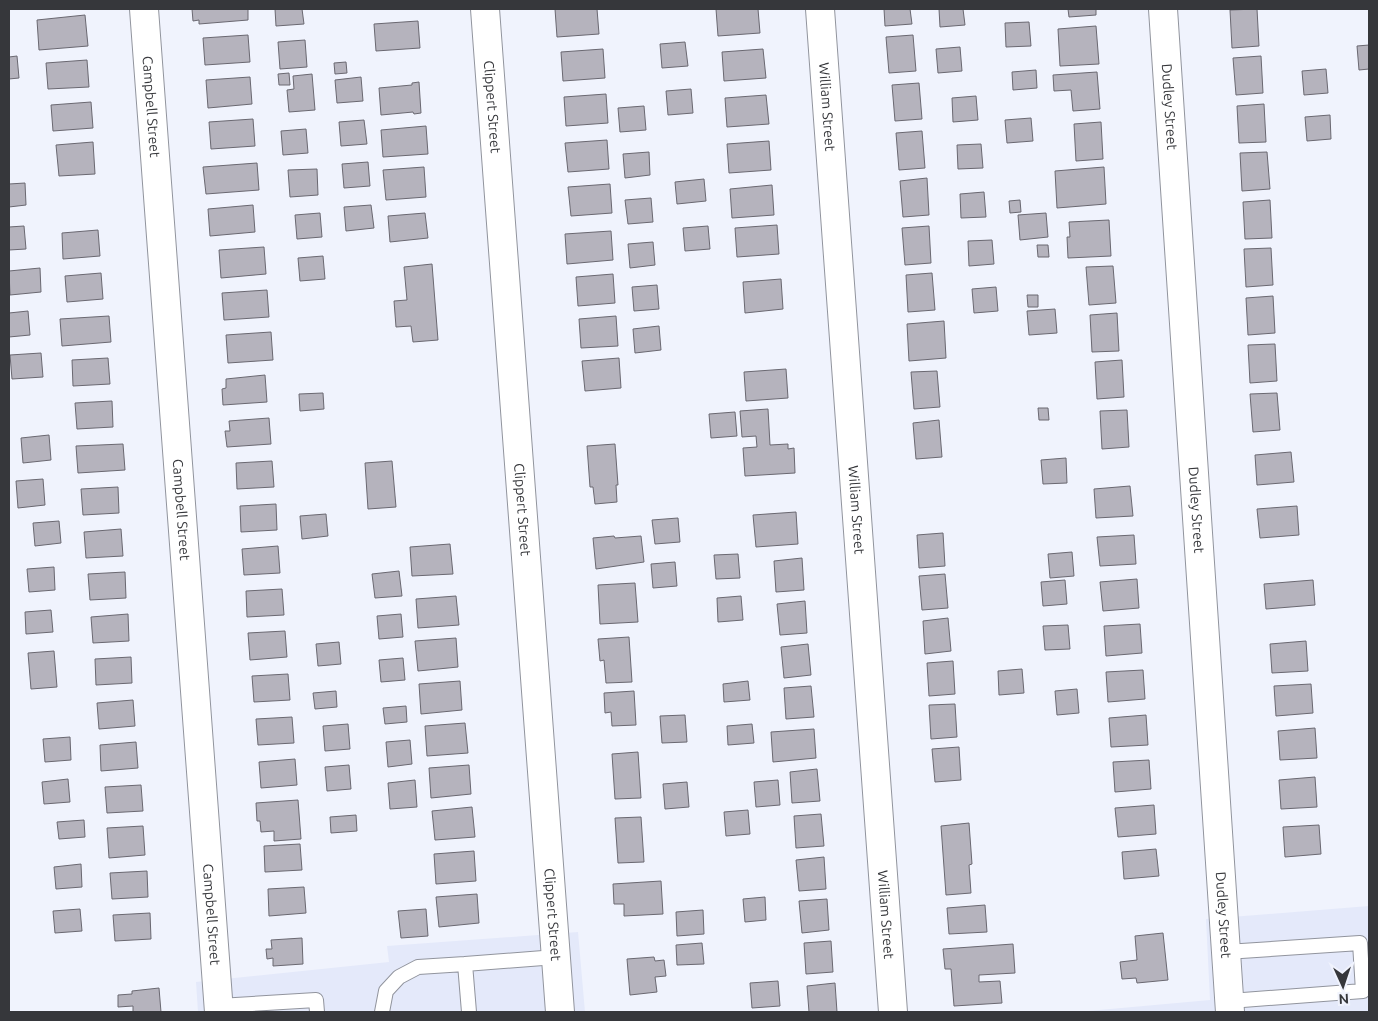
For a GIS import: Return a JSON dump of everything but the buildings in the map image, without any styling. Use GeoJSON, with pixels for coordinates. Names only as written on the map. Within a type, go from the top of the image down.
{"type":"FeatureCollection","features":[{"type":"Feature","properties":{"kind":"street","name":"Campbell Street"},"geometry":{"type":"LineString","coordinates":[[144,9],[219,1009]]}},
{"type":"Feature","properties":{"kind":"street","name":"Clippert Street"},"geometry":{"type":"LineString","coordinates":[[485,9],[560,1012]]}},
{"type":"Feature","properties":{"kind":"street","name":"William Street"},"geometry":{"type":"LineString","coordinates":[[820,9],[893,1012]]}},
{"type":"Feature","properties":{"kind":"street","name":"Dudley Street"},"geometry":{"type":"LineString","coordinates":[[1163,9],[1230,1007]]}},
{"type":"Feature","properties":{"kind":"lane"},"geometry":{"type":"LineString","coordinates":[[1226,952],[1360,942],[1363,992],[1230,1007]]}},
{"type":"Feature","properties":{"kind":"lane"},"geometry":{"type":"LineString","coordinates":[[382,1011],[386,991],[399,977],[418,967],[556,957]]}},
{"type":"Feature","properties":{"kind":"lane"},"geometry":{"type":"LineString","coordinates":[[465,964],[469,1012]]}},
{"type":"Feature","properties":{"kind":"lane"},"geometry":{"type":"LineString","coordinates":[[219,1009],[316,1000],[316,1012]]}},
{"type":"Feature","properties":{"kind":"shaded area"},"geometry":{"type":"Polygon","coordinates":[[[1369,906],[1369,1012],[1077,1012],[1210,1000],[1206,919],[1369,906]]]}},
{"type":"Feature","properties":{"kind":"shaded area"},"geometry":{"type":"Polygon","coordinates":[[[578,932],[585,1012],[198,1012],[196,982],[389,962],[387,946],[578,932]]]}}]}
